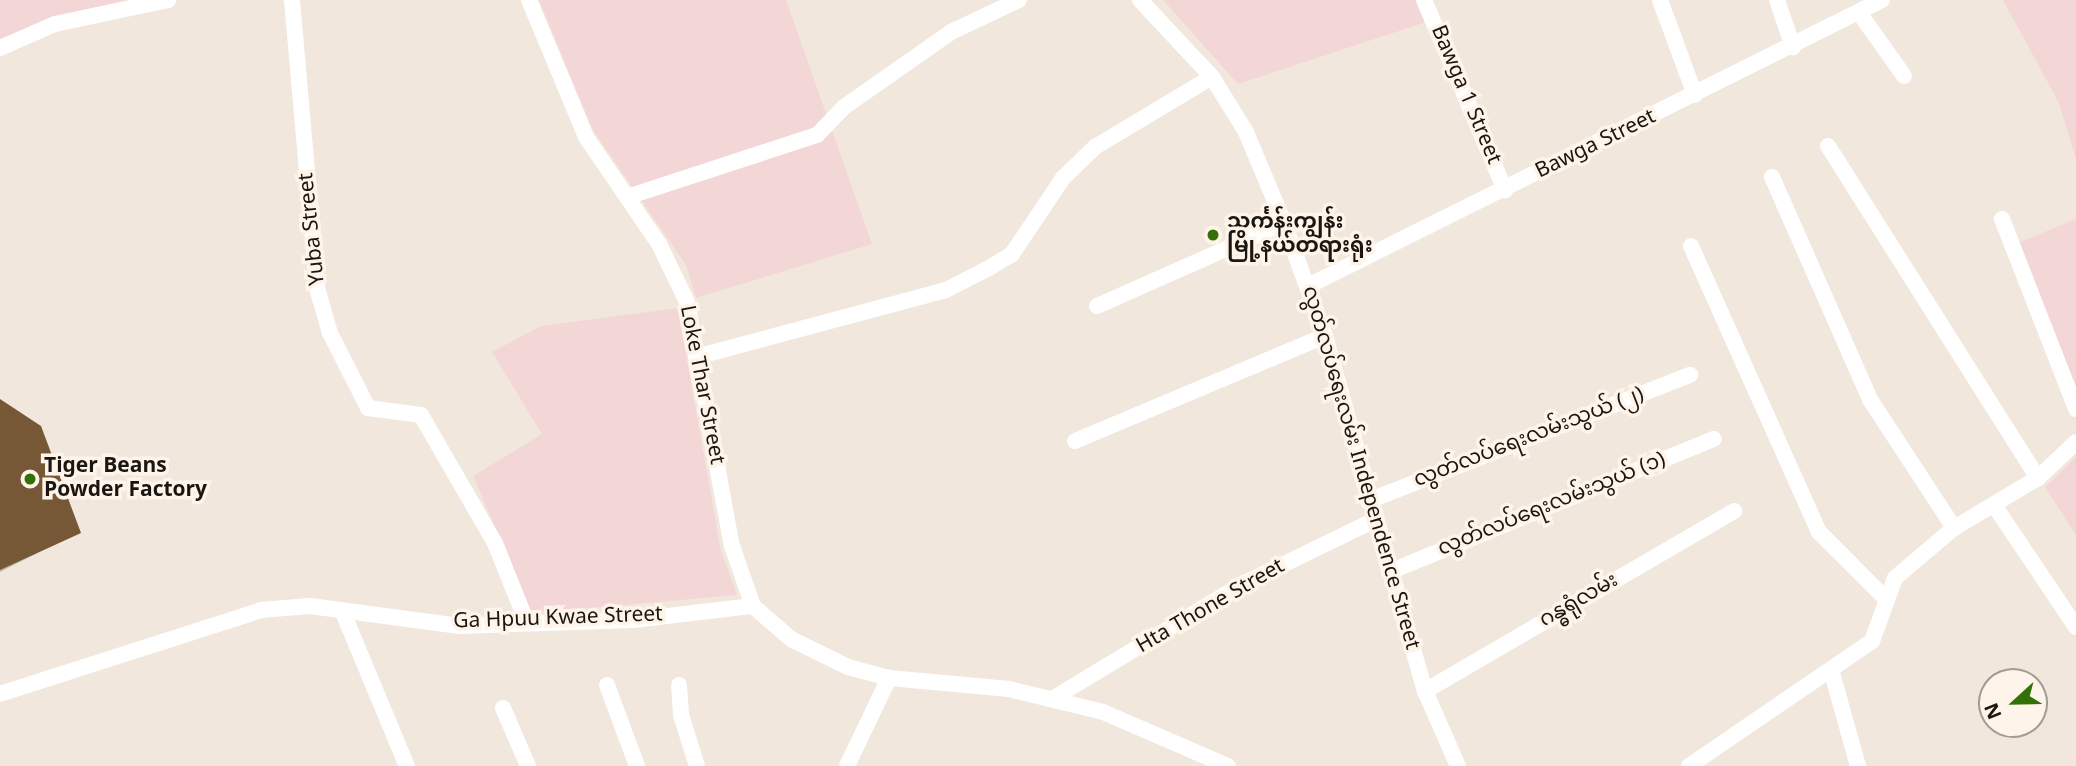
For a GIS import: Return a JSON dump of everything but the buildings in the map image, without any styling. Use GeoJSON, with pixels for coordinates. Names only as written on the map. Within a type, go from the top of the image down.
{"type":"FeatureCollection","features":[{"type":"Feature","properties":{"kind":"street"},"geometry":{"type":"LineString","coordinates":[[0,48],[55,24],[168,0]]}},
{"type":"Feature","properties":{"kind":"street","name":"Yuba Street"},"geometry":{"type":"LineString","coordinates":[[292,0],[317,288],[330,333],[368,408],[421,415],[495,543],[527,623]]}},
{"type":"Feature","properties":{"kind":"street","name":"Loke Thar Street"},"geometry":{"type":"LineString","coordinates":[[528,0],[586,136],[628,197],[687,302],[732,546],[753,606],[791,639],[890,678],[1052,699],[1104,712],[1228,766]]}},
{"type":"Feature","properties":{"kind":"street"},"geometry":{"type":"LineString","coordinates":[[628,197],[817,135],[844,107],[951,33],[1019,0]]}},
{"type":"Feature","properties":{"kind":"street","name":"လွတ်လပ်ရေးလမ်း Independence Street"},"geometry":{"type":"LineString","coordinates":[[1140,0],[1212,77],[1246,132],[1284,223],[1325,336],[1373,521],[1425,691],[1458,766]]}},
{"type":"Feature","properties":{"kind":"street","name":"Bawga 1 Street"},"geometry":{"type":"LineString","coordinates":[[1424,0],[1505,190]]}},
{"type":"Feature","properties":{"kind":"street"},"geometry":{"type":"LineString","coordinates":[[1660,0],[1695,95]]}},
{"type":"Feature","properties":{"kind":"street"},"geometry":{"type":"LineString","coordinates":[[1777,0],[1793,47]]}},
{"type":"Feature","properties":{"kind":"street","name":"Bawga Street"},"geometry":{"type":"LineString","coordinates":[[1308,286],[1860,14],[1882,0]]}},
{"type":"Feature","properties":{"kind":"street"},"geometry":{"type":"LineString","coordinates":[[1860,14],[1904,76]]}},
{"type":"Feature","properties":{"kind":"street"},"geometry":{"type":"LineString","coordinates":[[696,357],[946,290],[989,268],[1012,254],[1063,178],[1095,147],[1212,77]]}},
{"type":"Feature","properties":{"kind":"street"},"geometry":{"type":"LineString","coordinates":[[1828,146],[2038,478]]}},
{"type":"Feature","properties":{"kind":"street"},"geometry":{"type":"LineString","coordinates":[[1772,177],[1871,401],[1954,528]]}},
{"type":"Feature","properties":{"kind":"street"},"geometry":{"type":"LineString","coordinates":[[2003,219],[2076,409]]}},
{"type":"Feature","properties":{"kind":"street"},"geometry":{"type":"LineString","coordinates":[[1097,306],[1284,223]]}},
{"type":"Feature","properties":{"kind":"street"},"geometry":{"type":"LineString","coordinates":[[1691,246],[1819,532],[1887,600]]}},
{"type":"Feature","properties":{"kind":"street"},"geometry":{"type":"LineString","coordinates":[[1075,441],[1325,336]]}},
{"type":"Feature","properties":{"kind":"street","name":"လွတ်လပ်ရေးလမ်းသွယ် (၂)"},"geometry":{"type":"LineString","coordinates":[[1368,501],[1690,375]]}},
{"type":"Feature","properties":{"kind":"street","name":"လွတ်လပ်ရေးလမ်းသွယ် (၁)"},"geometry":{"type":"LineString","coordinates":[[1389,572],[1714,439]]}},
{"type":"Feature","properties":{"kind":"street"},"geometry":{"type":"LineString","coordinates":[[1689,766],[1832,673],[1872,641],[1895,578],[1954,528],[2038,478],[2076,442]]}},
{"type":"Feature","properties":{"kind":"street"},"geometry":{"type":"LineString","coordinates":[[1994,505],[2076,627]]}},
{"type":"Feature","properties":{"kind":"street","name":"ဂန္ဓရုံလမ်း"},"geometry":{"type":"LineString","coordinates":[[1425,691],[1734,511]]}},
{"type":"Feature","properties":{"kind":"street","name":"Hta Thone Street"},"geometry":{"type":"LineString","coordinates":[[1052,699],[1241,585],[1373,521]]}},
{"type":"Feature","properties":{"kind":"street","name":"Ga Hpuu Kwae Street"},"geometry":{"type":"LineString","coordinates":[[0,694],[261,610],[310,606],[344,615],[460,626],[753,606]]}},
{"type":"Feature","properties":{"kind":"street"},"geometry":{"type":"LineString","coordinates":[[344,615],[407,766]]}},
{"type":"Feature","properties":{"kind":"street"},"geometry":{"type":"LineString","coordinates":[[1832,673],[1858,766]]}},
{"type":"Feature","properties":{"kind":"street"},"geometry":{"type":"LineString","coordinates":[[847,766],[890,678]]}},
{"type":"Feature","properties":{"kind":"street"},"geometry":{"type":"LineString","coordinates":[[607,685],[637,766]]}},
{"type":"Feature","properties":{"kind":"street"},"geometry":{"type":"LineString","coordinates":[[679,685],[681,715],[697,766]]}},
{"type":"Feature","properties":{"kind":"street"},"geometry":{"type":"LineString","coordinates":[[503,708],[528,766]]}},
{"type":"Feature","properties":{"kind":"shaded area"},"geometry":{"type":"Polygon","coordinates":[[[0,0],[140,0],[0,40],[0,0]]]}},
{"type":"Feature","properties":{"kind":"shaded area"},"geometry":{"type":"Polygon","coordinates":[[[539,0],[786,0],[872,244],[696,298],[686,265],[593,130],[539,0]]]}},
{"type":"Feature","properties":{"kind":"shaded area"},"geometry":{"type":"Polygon","coordinates":[[[1163,0],[1421,0],[1429,21],[1238,84],[1163,0]]]}},
{"type":"Feature","properties":{"kind":"shaded area"},"geometry":{"type":"Polygon","coordinates":[[[2003,0],[2076,0],[2076,159],[2059,103],[2003,0]]]}},
{"type":"Feature","properties":{"kind":"shaded area"},"geometry":{"type":"Polygon","coordinates":[[[2076,219],[2076,392],[2018,243],[2076,219]]]}},
{"type":"Feature","properties":{"kind":"shaded area"},"geometry":{"type":"Polygon","coordinates":[[[678,308],[721,551],[737,595],[532,613],[473,476],[542,434],[492,352],[541,326],[678,308]]]}},
{"type":"Feature","properties":{"kind":"shaded area"},"geometry":{"type":"Polygon","coordinates":[[[2076,457],[2076,535],[2045,487],[2076,457]]]}},
{"type":"Feature","properties":{"kind":"place","name":"သင်္ကန်းကျွန်း မြို့နယ်တရားရုံး"},"geometry":{"type":"Point","coordinates":[1213,235]}},
{"type":"Feature","properties":{"kind":"place","name":"Tiger Beans Powder Factory"},"geometry":{"type":"Point","coordinates":[30,479]}}]}
